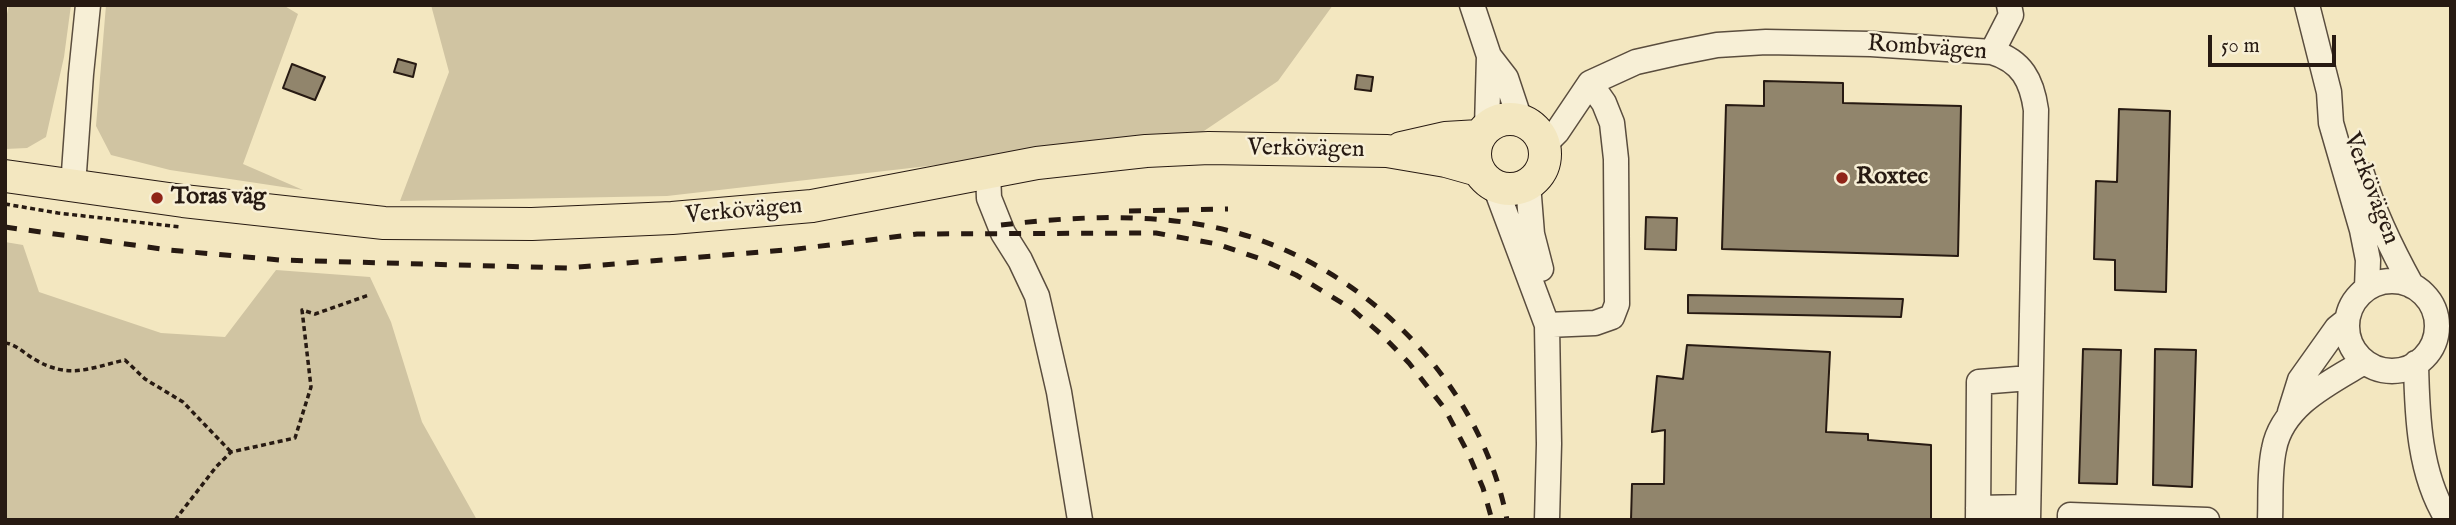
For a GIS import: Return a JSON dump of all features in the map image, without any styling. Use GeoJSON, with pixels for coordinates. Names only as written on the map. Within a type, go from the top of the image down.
{"type":"FeatureCollection","features":[{"type":"Feature","properties":{"kind":"main road"},"geometry":{"type":"LineString","coordinates":[[1387,151],[1483,132],[1502,119],[1520,120],[1535,130],[1544,145],[1542,167],[1528,184]]}},
{"type":"Feature","properties":{"kind":"main road"},"geometry":{"type":"LineString","coordinates":[[1483,132],[1474,153],[1487,178]]}},
{"type":"Feature","properties":{"kind":"main road","name":"Verkövägen"},"geometry":{"type":"LineString","coordinates":[[5,176],[183,201],[384,223],[532,225],[672,218],[812,206],[1050,161],[1146,151],[1209,148],[1387,151],[1446,161],[1512,189],[1528,184]]}},
{"type":"Feature","properties":{"kind":"street"},"geometry":{"type":"LineString","coordinates":[[73,186],[80,74],[88,5]]}},
{"type":"Feature","properties":{"kind":"street"},"geometry":{"type":"LineString","coordinates":[[1472,5],[1489,57],[1506,78],[1520,120]]}},
{"type":"Feature","properties":{"kind":"street"},"geometry":{"type":"LineString","coordinates":[[1992,52],[2011,15],[2009,5]]}},
{"type":"Feature","properties":{"kind":"street","name":"Verkövägen"},"geometry":{"type":"LineString","coordinates":[[2307,5],[2329,92],[2331,123],[2366,250],[2367,288]]}},
{"type":"Feature","properties":{"kind":"street","name":"Rombvägen"},"geometry":{"type":"LineString","coordinates":[[1590,83],[1636,62],[1717,45],[1766,42],[1871,44],[1992,52],[2005,56],[2025,73],[2031,85],[2036,110],[2028,513]]}},
{"type":"Feature","properties":{"kind":"street"},"geometry":{"type":"LineString","coordinates":[[1483,132],[1489,57]]}},
{"type":"Feature","properties":{"kind":"street"},"geometry":{"type":"LineString","coordinates":[[1544,145],[1557,132],[1590,83],[1604,103],[1612,123],[1616,159],[1617,304],[1612,317],[1595,323],[1547,325]]}},
{"type":"Feature","properties":{"kind":"street","name":"Verkövägen"},"geometry":{"type":"LineString","coordinates":[[2329,92],[2344,120],[2369,196],[2412,286]]}},
{"type":"Feature","properties":{"kind":"street"},"geometry":{"type":"LineString","coordinates":[[988,172],[989,198],[1003,233],[1037,296],[1059,392],[1080,520]]}},
{"type":"Feature","properties":{"kind":"street"},"geometry":{"type":"LineString","coordinates":[[1487,178],[1547,325]]}},
{"type":"Feature","properties":{"kind":"street"},"geometry":{"type":"LineString","coordinates":[[1528,184],[1530,222],[1544,280],[1547,325],[1547,520]]}},
{"type":"Feature","properties":{"kind":"street"},"geometry":{"type":"LineString","coordinates":[[2389,281],[2412,286],[2429,301],[2436,323],[2432,346],[2416,363],[2394,371],[2378,369],[2364,362],[2350,343],[2347,320],[2351,305],[2367,288],[2389,281]]}},
{"type":"Feature","properties":{"kind":"street"},"geometry":{"type":"LineString","coordinates":[[2270,520],[2274,448],[2281,428],[2290,412],[2300,380],[2337,328],[2347,320]]}},
{"type":"Feature","properties":{"kind":"street"},"geometry":{"type":"LineString","coordinates":[[2290,412],[2364,362]]}},
{"type":"Feature","properties":{"kind":"street"},"geometry":{"type":"LineString","coordinates":[[2416,363],[2421,448],[2442,510],[2448,520]]}},
{"type":"Feature","properties":{"kind":"street"},"geometry":{"type":"LineString","coordinates":[[2028,513],[1978,514],[1979,382],[2030,378]]}},
{"type":"Feature","properties":{"kind":"street"},"geometry":{"type":"LineString","coordinates":[[2070,520],[2070,514],[2207,520]]}},
{"type":"Feature","properties":{"kind":"path"},"geometry":{"type":"LineString","coordinates":[[175,520],[231,452],[295,438],[311,387],[302,310],[315,314],[369,296]]}},
{"type":"Feature","properties":{"kind":"path"},"geometry":{"type":"LineString","coordinates":[[5,343],[37,361],[68,373],[125,360],[145,379],[183,402],[231,452]]}},
{"type":"Feature","properties":{"kind":"shaded area"},"geometry":{"type":"Polygon","coordinates":[[[9,5],[71,5],[64,57],[46,137],[27,148],[5,149],[5,23],[9,5]]]}},
{"type":"Feature","properties":{"kind":"shaded area"},"geometry":{"type":"Polygon","coordinates":[[[106,5],[283,5],[298,14],[243,164],[303,190],[170,170],[111,155],[96,126],[106,5]]]}},
{"type":"Feature","properties":{"kind":"shaded area"},"geometry":{"type":"Polygon","coordinates":[[[431,5],[1333,5],[1278,81],[1198,135],[667,196],[400,201],[449,72],[431,5]]]}},
{"type":"Feature","properties":{"kind":"shaded area"},"geometry":{"type":"Polygon","coordinates":[[[5,242],[23,245],[39,292],[161,333],[225,337],[276,270],[370,277],[391,322],[422,422],[477,520],[5,520],[5,242]]]}},
{"type":"Feature","properties":{"kind":"building"},"geometry":{"type":"Polygon","coordinates":[[[398,59],[416,64],[413,77],[394,72],[398,59]]]}},
{"type":"Feature","properties":{"kind":"building"},"geometry":{"type":"Polygon","coordinates":[[[292,64],[325,77],[315,100],[283,88],[292,64]]]}},
{"type":"Feature","properties":{"kind":"building"},"geometry":{"type":"Polygon","coordinates":[[[1357,75],[1373,77],[1371,91],[1355,89],[1357,75]]]}},
{"type":"Feature","properties":{"kind":"building","name":"Roxtec"},"geometry":{"type":"Polygon","coordinates":[[[1764,81],[1843,83],[1843,103],[1961,106],[1958,256],[1722,249],[1726,105],[1764,106],[1764,81]]]}},
{"type":"Feature","properties":{"kind":"building"},"geometry":{"type":"Polygon","coordinates":[[[2119,109],[2170,111],[2166,292],[2115,290],[2115,260],[2094,259],[2096,181],[2117,182],[2119,109]]]}},
{"type":"Feature","properties":{"kind":"building"},"geometry":{"type":"Polygon","coordinates":[[[1646,217],[1677,218],[1676,250],[1645,249],[1646,217]]]}},
{"type":"Feature","properties":{"kind":"building"},"geometry":{"type":"Polygon","coordinates":[[[1688,295],[1903,299],[1901,317],[1688,313],[1688,295]]]}},
{"type":"Feature","properties":{"kind":"building"},"geometry":{"type":"Polygon","coordinates":[[[1687,345],[1830,352],[1826,432],[1868,434],[1868,440],[1931,445],[1931,520],[1631,520],[1632,484],[1664,484],[1665,430],[1652,432],[1657,376],[1683,379],[1687,345]]]}},
{"type":"Feature","properties":{"kind":"building"},"geometry":{"type":"Polygon","coordinates":[[[2083,349],[2121,350],[2117,484],[2079,483],[2083,349]]]}},
{"type":"Feature","properties":{"kind":"building"},"geometry":{"type":"Polygon","coordinates":[[[2155,349],[2196,350],[2192,487],[2153,485],[2155,349]]]}},
{"type":"Feature","properties":{"kind":"railway"},"geometry":{"type":"LineString","coordinates":[[1129,211],[1228,209]]}},
{"type":"Feature","properties":{"kind":"railway"},"geometry":{"type":"LineString","coordinates":[[1001,225],[1089,218],[1177,221],[1234,232],[1283,249],[1329,273],[1372,303],[1411,338],[1444,378],[1472,422],[1493,470],[1507,520]]}},
{"type":"Feature","properties":{"kind":"railway"},"geometry":{"type":"LineString","coordinates":[[5,227],[169,250],[280,260],[567,268],[797,249],[917,234],[1156,233],[1217,244],[1296,275],[1352,309],[1382,335],[1409,363],[1445,409],[1483,488],[1492,520]]}},
{"type":"Feature","properties":{"kind":"place","name":"Roxtec"},"geometry":{"type":"Point","coordinates":[1842,178]}},
{"type":"Feature","properties":{"kind":"place","name":"Toras väg"},"geometry":{"type":"Point","coordinates":[157,198]}}]}
